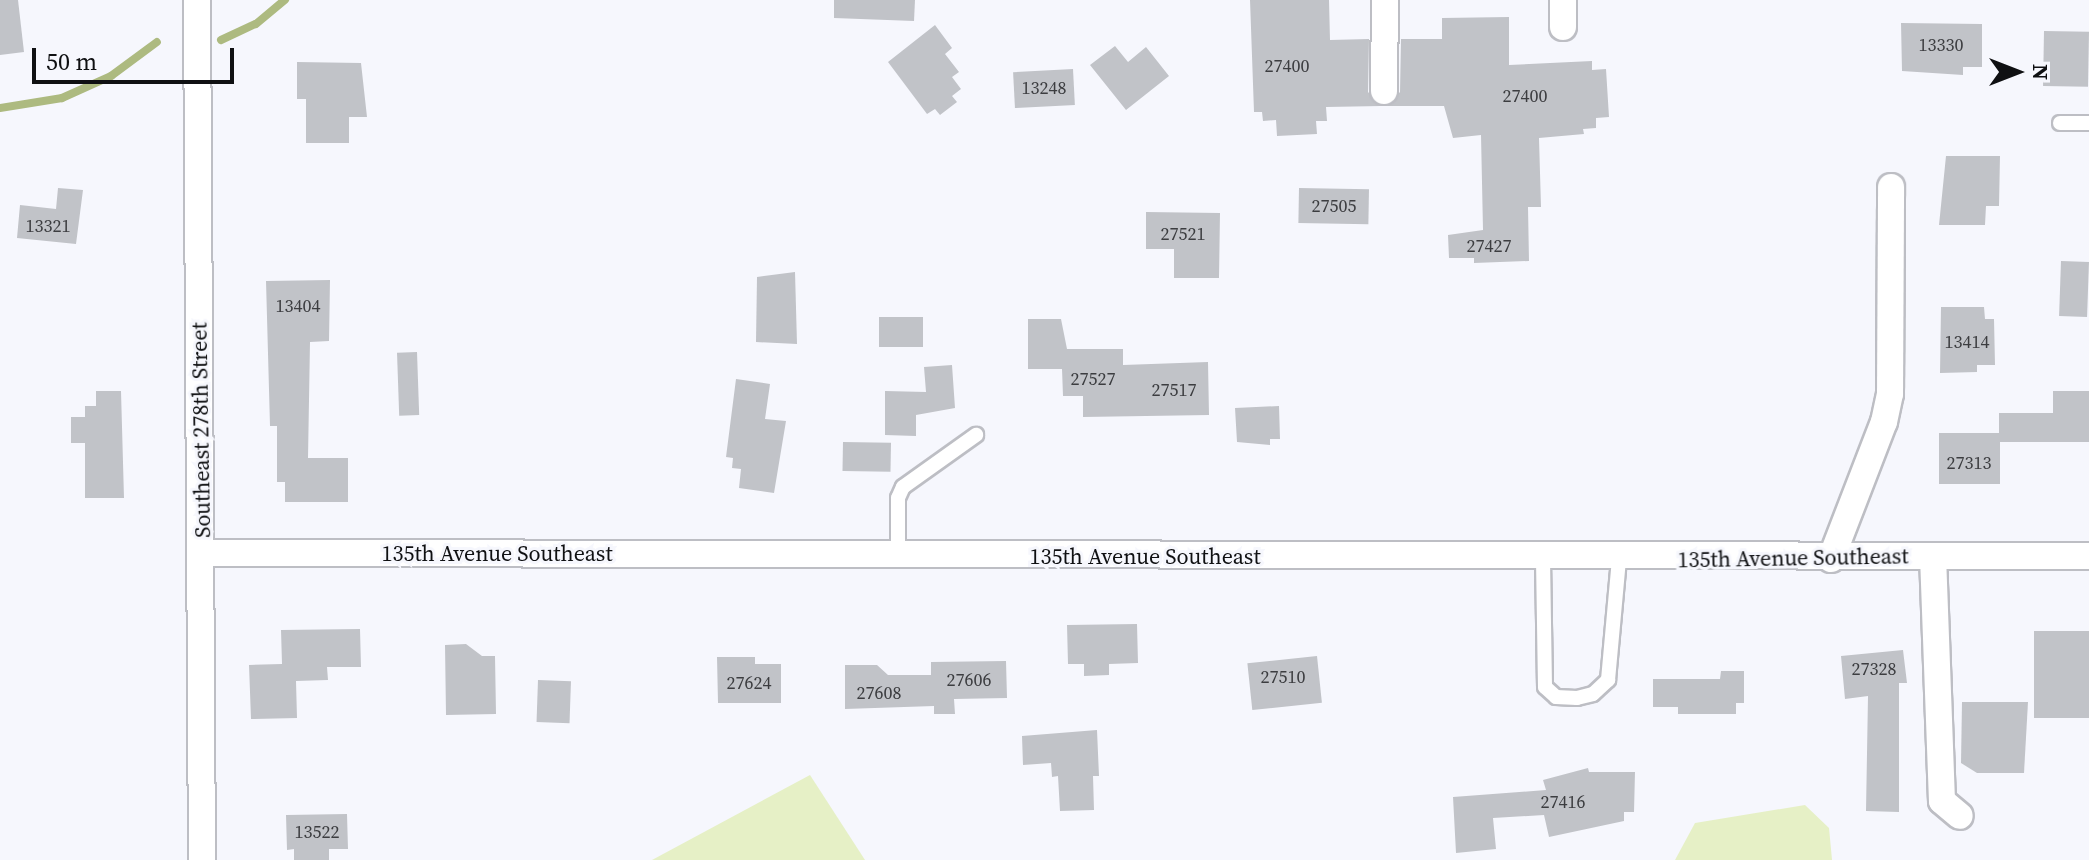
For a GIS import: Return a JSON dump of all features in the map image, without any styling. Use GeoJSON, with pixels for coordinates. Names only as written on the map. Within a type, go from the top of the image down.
{"type":"FeatureCollection","features":[{"type":"Feature","properties":{"kind":"street","name":"Southeast 278th Street"},"geometry":{"type":"LineString","coordinates":[[197,0],[202,860]]}},
{"type":"Feature","properties":{"kind":"street"},"geometry":{"type":"LineString","coordinates":[[1384,91],[1385,0]]}},
{"type":"Feature","properties":{"kind":"street"},"geometry":{"type":"LineString","coordinates":[[1563,0],[1563,27]]}},
{"type":"Feature","properties":{"kind":"street"},"geometry":{"type":"LineString","coordinates":[[1831,559],[1884,422],[1890,394],[1891,187]]}},
{"type":"Feature","properties":{"kind":"street","name":"135th Avenue Southeast"},"geometry":{"type":"LineString","coordinates":[[202,553],[1543,559],[2089,556]]}},
{"type":"Feature","properties":{"kind":"street"},"geometry":{"type":"LineString","coordinates":[[1933,556],[1942,801],[1960,816]]}},
{"type":"Feature","properties":{"kind":"lane"},"geometry":{"type":"LineString","coordinates":[[2060,123],[2089,123]]}},
{"type":"Feature","properties":{"kind":"lane"},"geometry":{"type":"LineString","coordinates":[[898,556],[898,498],[903,487],[976,435]]}},
{"type":"Feature","properties":{"kind":"lane"},"geometry":{"type":"LineString","coordinates":[[1543,559],[1545,687],[1556,697],[1577,698],[1593,694],[1608,680],[1619,559]]}},
{"type":"Feature","properties":{"kind":"green space"},"geometry":{"type":"Polygon","coordinates":[[[810,775],[865,860],[652,860],[810,775]]]}},
{"type":"Feature","properties":{"kind":"green space"},"geometry":{"type":"Polygon","coordinates":[[[1805,805],[1829,828],[1832,860],[1675,860],[1695,823],[1805,805]]]}},
{"type":"Feature","properties":{"kind":"building"},"geometry":{"type":"Polygon","coordinates":[[[0,0],[18,0],[24,52],[0,55],[0,0]]]}},
{"type":"Feature","properties":{"kind":"building"},"geometry":{"type":"Polygon","coordinates":[[[834,0],[915,0],[914,21],[834,18],[834,0]]]}},
{"type":"Feature","properties":{"kind":"building"},"geometry":{"type":"Polygon","coordinates":[[[1250,0],[1329,0],[1330,40],[1369,39],[1368,92],[1381,106],[1326,107],[1327,121],[1316,121],[1317,134],[1277,136],[1276,120],[1263,121],[1262,112],[1254,112],[1250,0]]]}},
{"type":"Feature","properties":{"kind":"building"},"geometry":{"type":"Polygon","coordinates":[[[1509,17],[1509,65],[1592,61],[1592,70],[1606,69],[1609,117],[1596,118],[1596,128],[1583,129],[1584,134],[1539,138],[1541,207],[1528,207],[1529,261],[1474,263],[1474,258],[1449,258],[1448,235],[1483,230],[1481,135],[1453,138],[1444,106],[1387,106],[1400,92],[1401,39],[1442,39],[1442,18],[1509,17]]]}},
{"type":"Feature","properties":{"kind":"building"},"geometry":{"type":"Polygon","coordinates":[[[1901,23],[1982,24],[1982,67],[1963,67],[1963,75],[1902,71],[1901,23]]]}},
{"type":"Feature","properties":{"kind":"building"},"geometry":{"type":"Polygon","coordinates":[[[935,25],[952,48],[945,54],[959,72],[952,77],[961,89],[952,96],[957,102],[940,115],[935,109],[927,114],[888,62],[935,25]]]}},
{"type":"Feature","properties":{"kind":"building"},"geometry":{"type":"Polygon","coordinates":[[[2044,31],[2089,32],[2088,87],[2043,86],[2044,31]]]}},
{"type":"Feature","properties":{"kind":"building"},"geometry":{"type":"Polygon","coordinates":[[[1115,46],[1128,62],[1146,47],[1169,76],[1126,110],[1090,65],[1115,46]]]}},
{"type":"Feature","properties":{"kind":"building"},"geometry":{"type":"Polygon","coordinates":[[[297,62],[361,63],[367,117],[349,117],[349,143],[306,143],[306,99],[297,99],[297,62]]]}},
{"type":"Feature","properties":{"kind":"building"},"geometry":{"type":"Polygon","coordinates":[[[1073,69],[1075,105],[1015,108],[1013,72],[1073,69]]]}},
{"type":"Feature","properties":{"kind":"building"},"geometry":{"type":"Polygon","coordinates":[[[1946,156],[2000,156],[1999,206],[1986,206],[1985,225],[1939,225],[1946,156]]]}},
{"type":"Feature","properties":{"kind":"building"},"geometry":{"type":"Polygon","coordinates":[[[58,188],[83,190],[76,244],[17,238],[20,205],[56,209],[58,188]]]}},
{"type":"Feature","properties":{"kind":"building"},"geometry":{"type":"Polygon","coordinates":[[[1299,188],[1369,189],[1368,224],[1298,223],[1299,188]]]}},
{"type":"Feature","properties":{"kind":"building"},"geometry":{"type":"Polygon","coordinates":[[[1146,212],[1220,213],[1219,278],[1174,278],[1174,249],[1146,249],[1146,212]]]}},
{"type":"Feature","properties":{"kind":"building"},"geometry":{"type":"Polygon","coordinates":[[[2061,261],[2089,262],[2087,317],[2059,316],[2061,261]]]}},
{"type":"Feature","properties":{"kind":"building"},"geometry":{"type":"Polygon","coordinates":[[[795,272],[797,344],[756,342],[757,277],[795,272]]]}},
{"type":"Feature","properties":{"kind":"building"},"geometry":{"type":"Polygon","coordinates":[[[330,280],[329,341],[310,342],[308,458],[348,458],[348,502],[285,502],[285,482],[277,482],[277,426],[270,426],[266,281],[330,280]]]}},
{"type":"Feature","properties":{"kind":"building"},"geometry":{"type":"Polygon","coordinates":[[[1941,307],[1984,307],[1985,319],[1994,319],[1995,365],[1977,365],[1977,372],[1940,373],[1941,307]]]}},
{"type":"Feature","properties":{"kind":"building"},"geometry":{"type":"Polygon","coordinates":[[[879,317],[923,317],[923,347],[879,347],[879,317]]]}},
{"type":"Feature","properties":{"kind":"building"},"geometry":{"type":"Polygon","coordinates":[[[1028,319],[1061,319],[1067,349],[1123,349],[1123,365],[1208,362],[1209,415],[1083,417],[1083,396],[1063,396],[1062,369],[1028,369],[1028,319]]]}},
{"type":"Feature","properties":{"kind":"building"},"geometry":{"type":"Polygon","coordinates":[[[417,352],[419,415],[399,416],[397,353],[417,352]]]}},
{"type":"Feature","properties":{"kind":"building"},"geometry":{"type":"Polygon","coordinates":[[[952,365],[955,408],[916,415],[916,436],[885,435],[885,391],[926,392],[924,367],[952,365]]]}},
{"type":"Feature","properties":{"kind":"building"},"geometry":{"type":"Polygon","coordinates":[[[736,379],[770,384],[765,419],[786,421],[774,493],[739,488],[741,469],[732,468],[733,458],[726,457],[736,379]]]}},
{"type":"Feature","properties":{"kind":"building"},"geometry":{"type":"Polygon","coordinates":[[[96,391],[121,391],[124,498],[85,498],[85,443],[71,443],[71,417],[85,417],[85,406],[96,406],[96,391]]]}},
{"type":"Feature","properties":{"kind":"building"},"geometry":{"type":"Polygon","coordinates":[[[2053,391],[2089,391],[2089,442],[2000,442],[2000,484],[1939,484],[1939,433],[1999,433],[1999,413],[2053,413],[2053,391]]]}},
{"type":"Feature","properties":{"kind":"building"},"geometry":{"type":"Polygon","coordinates":[[[1279,406],[1280,439],[1270,439],[1270,445],[1237,442],[1235,408],[1279,406]]]}},
{"type":"Feature","properties":{"kind":"building"},"geometry":{"type":"Polygon","coordinates":[[[843,442],[891,443],[890,472],[842,471],[843,442]]]}},
{"type":"Feature","properties":{"kind":"building"},"geometry":{"type":"Polygon","coordinates":[[[1137,624],[1138,663],[1109,664],[1109,675],[1084,676],[1084,664],[1068,664],[1067,625],[1137,624]]]}},
{"type":"Feature","properties":{"kind":"building"},"geometry":{"type":"Polygon","coordinates":[[[360,629],[361,667],[327,667],[328,680],[296,681],[297,718],[251,719],[249,665],[282,664],[281,630],[360,629]]]}},
{"type":"Feature","properties":{"kind":"building"},"geometry":{"type":"Polygon","coordinates":[[[2034,631],[2089,631],[2089,718],[2034,718],[2034,631]]]}},
{"type":"Feature","properties":{"kind":"building"},"geometry":{"type":"Polygon","coordinates":[[[466,644],[482,656],[495,656],[496,714],[446,715],[445,645],[466,644]]]}},
{"type":"Feature","properties":{"kind":"building"},"geometry":{"type":"Polygon","coordinates":[[[1903,650],[1907,683],[1899,683],[1899,812],[1866,811],[1868,696],[1845,699],[1841,656],[1903,650]]]}},
{"type":"Feature","properties":{"kind":"building"},"geometry":{"type":"Polygon","coordinates":[[[1317,656],[1322,703],[1252,710],[1247,663],[1317,656]]]}},
{"type":"Feature","properties":{"kind":"building"},"geometry":{"type":"Polygon","coordinates":[[[717,657],[755,657],[755,664],[781,664],[781,703],[718,703],[717,657]]]}},
{"type":"Feature","properties":{"kind":"building"},"geometry":{"type":"Polygon","coordinates":[[[1006,661],[1007,698],[954,699],[955,714],[934,714],[934,706],[845,709],[845,665],[877,665],[888,675],[931,675],[931,662],[1006,661]]]}},
{"type":"Feature","properties":{"kind":"building"},"geometry":{"type":"Polygon","coordinates":[[[1721,671],[1744,671],[1744,703],[1736,703],[1736,714],[1678,714],[1678,707],[1653,707],[1653,679],[1720,679],[1721,671]]]}},
{"type":"Feature","properties":{"kind":"building"},"geometry":{"type":"Polygon","coordinates":[[[538,680],[571,681],[570,723],[537,722],[538,680]]]}},
{"type":"Feature","properties":{"kind":"building"},"geometry":{"type":"Polygon","coordinates":[[[1962,702],[2028,702],[2024,773],[1977,773],[1961,763],[1962,702]]]}},
{"type":"Feature","properties":{"kind":"building"},"geometry":{"type":"Polygon","coordinates":[[[1097,730],[1099,776],[1093,776],[1094,810],[1060,811],[1058,776],[1052,777],[1051,763],[1023,765],[1022,736],[1097,730]]]}},
{"type":"Feature","properties":{"kind":"building"},"geometry":{"type":"Polygon","coordinates":[[[1588,768],[1589,772],[1635,772],[1634,812],[1624,812],[1624,821],[1549,837],[1544,815],[1493,818],[1496,849],[1456,853],[1453,797],[1546,790],[1543,780],[1588,768]]]}},
{"type":"Feature","properties":{"kind":"building"},"geometry":{"type":"Polygon","coordinates":[[[347,814],[348,849],[329,849],[329,860],[294,860],[294,849],[287,850],[286,815],[347,814]]]}},
{"type":"Feature","properties":{"kind":"waterway"},"geometry":{"type":"LineString","coordinates":[[221,40],[256,24],[285,0]]}},
{"type":"Feature","properties":{"kind":"waterway"},"geometry":{"type":"LineString","coordinates":[[0,108],[62,98],[111,76],[157,42]]}}]}
